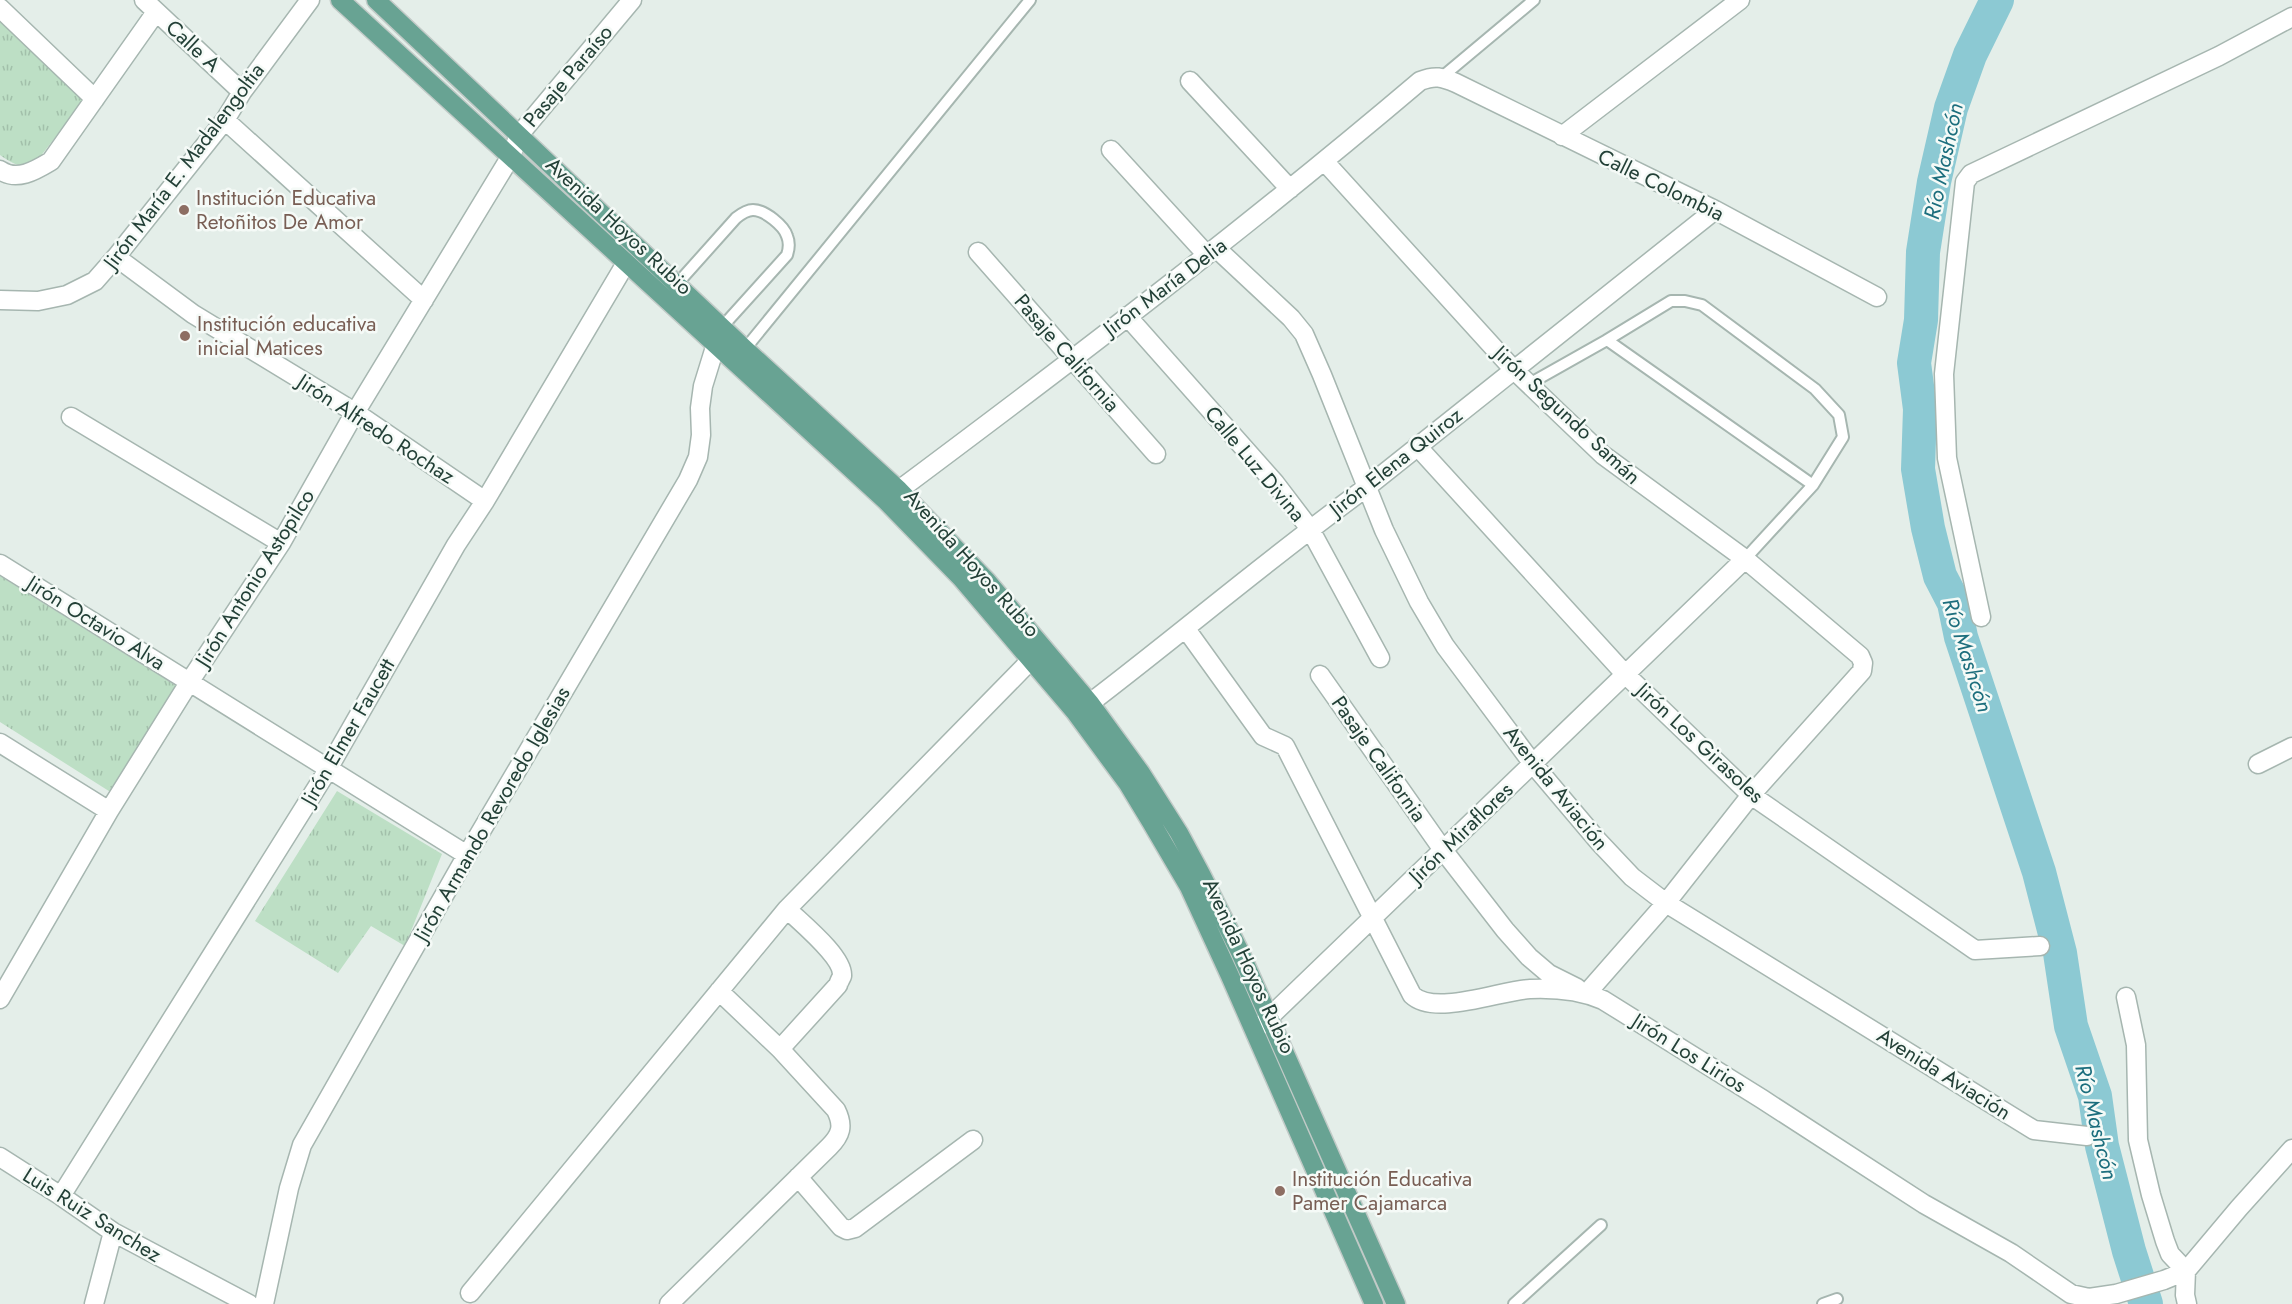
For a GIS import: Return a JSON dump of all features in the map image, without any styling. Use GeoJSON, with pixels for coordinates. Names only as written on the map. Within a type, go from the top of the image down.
{"type":"FeatureCollection","features":[{"type":"Feature","properties":{"kind":"main road","name":"Avenida Hoyos Rubio"},"geometry":{"type":"LineString","coordinates":[[339,0],[714,345],[892,495],[987,581],[1082,707],[1141,774],[1179,833],[1240,952],[1396,1304]]}},
{"type":"Feature","properties":{"kind":"main road","name":"Avenida Hoyos Rubio"},"geometry":{"type":"LineString","coordinates":[[376,0],[746,349],[892,495],[1030,661],[1082,707],[1189,887],[1255,1031],[1374,1304]]}},
{"type":"Feature","properties":{"kind":"main road"},"geometry":{"type":"LineString","coordinates":[[1356,1264],[1375,1255]]}},
{"type":"Feature","properties":{"kind":"street","name":"Jirón María E. Madalengoltia"},"geometry":{"type":"LineString","coordinates":[[0,300],[38,301],[67,295],[95,281],[117,257],[225,120],[242,92],[310,0]]}},
{"type":"Feature","properties":{"kind":"street","name":"Pasaje Paraíso"},"geometry":{"type":"LineString","coordinates":[[511,156],[519,135],[632,0]]}},
{"type":"Feature","properties":{"kind":"street"},"geometry":{"type":"LineString","coordinates":[[1562,136],[1740,0]]}},
{"type":"Feature","properties":{"kind":"street","name":"Calle A"},"geometry":{"type":"LineString","coordinates":[[150,6],[242,92]]}},
{"type":"Feature","properties":{"kind":"street"},"geometry":{"type":"LineString","coordinates":[[0,170],[6,174],[31,174],[51,161],[95,99],[150,6]]}},
{"type":"Feature","properties":{"kind":"street"},"geometry":{"type":"LineString","coordinates":[[0,8],[95,99]]}},
{"type":"Feature","properties":{"kind":"street"},"geometry":{"type":"LineString","coordinates":[[1981,617],[1947,458],[1944,374],[1965,182],[1971,174],[2219,56],[2292,17]]}},
{"type":"Feature","properties":{"kind":"street","name":"Jirón María Delia"},"geometry":{"type":"LineString","coordinates":[[892,495],[1212,252],[1325,162],[1420,81],[1431,76],[1442,76]]}},
{"type":"Feature","properties":{"kind":"street","name":"Calle Colombia"},"geometry":{"type":"LineString","coordinates":[[1442,76],[1715,210],[1877,297]]}},
{"type":"Feature","properties":{"kind":"street"},"geometry":{"type":"LineString","coordinates":[[1190,81],[1290,189]]}},
{"type":"Feature","properties":{"kind":"street"},"geometry":{"type":"LineString","coordinates":[[225,120],[424,300]]}},
{"type":"Feature","properties":{"kind":"street","name":"Avenida Aviación"},"geometry":{"type":"LineString","coordinates":[[1111,150],[1212,252],[1291,318],[1304,334],[1384,530],[1419,602],[1440,637],[1533,764],[1632,877],[1666,903],[2034,1130],[2087,1136]]}},
{"type":"Feature","properties":{"kind":"street","name":"Jirón Antonio Astopilco"},"geometry":{"type":"LineString","coordinates":[[0,999],[109,811],[190,681],[281,543],[356,413],[511,156]]}},
{"type":"Feature","properties":{"kind":"street","name":"Jirón Segundo Samán"},"geometry":{"type":"LineString","coordinates":[[1325,162],[1513,369],[1604,454],[1745,559],[1860,656],[1863,663],[1862,671],[1751,795]]}},
{"type":"Feature","properties":{"kind":"street","name":"Jirón Elena Quiroz"},"geometry":{"type":"LineString","coordinates":[[1082,707],[1186,629],[1310,529],[1367,487],[1715,210]]}},
{"type":"Feature","properties":{"kind":"street","name":"Pasaje California"},"geometry":{"type":"LineString","coordinates":[[978,252],[1156,453]]}},
{"type":"Feature","properties":{"kind":"street","name":"Jirón Alfredo Rochaz"},"geometry":{"type":"LineString","coordinates":[[117,257],[194,314],[356,413],[485,501]]}},
{"type":"Feature","properties":{"kind":"street","name":"Jirón Elmer Faucett"},"geometry":{"type":"LineString","coordinates":[[61,1196],[329,767],[456,545],[485,501],[626,263]]}},
{"type":"Feature","properties":{"kind":"street","name":"Calle Luz Divina"},"geometry":{"type":"LineString","coordinates":[[1127,316],[1250,453],[1310,529],[1380,658]]}},
{"type":"Feature","properties":{"kind":"street","name":"Jirón Armando Revoredo Iglesias"},"geometry":{"type":"LineString","coordinates":[[264,1304],[289,1188],[302,1145],[466,855],[688,480],[698,457],[703,386],[714,345],[722,327]]}},
{"type":"Feature","properties":{"kind":"street"},"geometry":{"type":"LineString","coordinates":[[71,417],[281,543]]}},
{"type":"Feature","properties":{"kind":"street","name":"Jirón Los Girasoles"},"geometry":{"type":"LineString","coordinates":[[1417,446],[1625,674],[1751,795],[1975,950],[2040,946]]}},
{"type":"Feature","properties":{"kind":"street","name":"Jirón Miraflores"},"geometry":{"type":"LineString","coordinates":[[1255,1031],[1745,559]]}},
{"type":"Feature","properties":{"kind":"street","name":"Jirón Octavio Alva"},"geometry":{"type":"LineString","coordinates":[[0,564],[329,767],[466,855]]}},
{"type":"Feature","properties":{"kind":"street","name":"Jirón Los Lirios"},"geometry":{"type":"LineString","coordinates":[[1186,629],[1263,736],[1285,746],[1412,995],[1422,1001],[1474,1000],[1529,989],[1587,993],[1634,1018],[1924,1204],[2011,1254],[2072,1294],[2089,1298],[2116,1294],[2164,1281],[2186,1271],[2238,1208],[2292,1149]]}},
{"type":"Feature","properties":{"kind":"street"},"geometry":{"type":"LineString","coordinates":[[470,1293],[787,909],[1030,661]]}},
{"type":"Feature","properties":{"kind":"street","name":"Pasaje California"},"geometry":{"type":"LineString","coordinates":[[1320,675],[1443,849],[1505,930],[1529,957],[1549,974],[1587,993]]}},
{"type":"Feature","properties":{"kind":"street"},"geometry":{"type":"LineString","coordinates":[[0,743],[109,811]]}},
{"type":"Feature","properties":{"kind":"street"},"geometry":{"type":"LineString","coordinates":[[2258,764],[2292,747]]}},
{"type":"Feature","properties":{"kind":"street"},"geometry":{"type":"LineString","coordinates":[[1587,993],[1666,903],[1751,795]]}},
{"type":"Feature","properties":{"kind":"street"},"geometry":{"type":"LineString","coordinates":[[780,1049],[838,985],[842,977],[833,955],[787,909]]}},
{"type":"Feature","properties":{"kind":"street"},"geometry":{"type":"LineString","coordinates":[[669,1304],[798,1178],[838,1137],[842,1129],[836,1110],[780,1049],[719,991]]}},
{"type":"Feature","properties":{"kind":"street"},"geometry":{"type":"LineString","coordinates":[[2126,997],[2136,1045],[2138,1140],[2165,1241],[2170,1254],[2186,1271],[2187,1304]]}},
{"type":"Feature","properties":{"kind":"street"},"geometry":{"type":"LineString","coordinates":[[798,1178],[841,1227],[848,1230],[855,1228],[973,1140]]}},
{"type":"Feature","properties":{"kind":"street","name":"Luis Ruiz Sanchez"},"geometry":{"type":"LineString","coordinates":[[0,1157],[113,1232],[249,1304]]}},
{"type":"Feature","properties":{"kind":"street"},"geometry":{"type":"LineString","coordinates":[[94,1304],[113,1232]]}},
{"type":"Feature","properties":{"kind":"lane"},"geometry":{"type":"LineString","coordinates":[[746,349],[1030,0]]}},
{"type":"Feature","properties":{"kind":"lane"},"geometry":{"type":"LineString","coordinates":[[1442,76],[1534,0]]}},
{"type":"Feature","properties":{"kind":"lane"},"geometry":{"type":"LineString","coordinates":[[677,284],[736,218],[745,212],[760,211],[785,231],[789,248],[787,255],[722,327]]}},
{"type":"Feature","properties":{"kind":"lane"},"geometry":{"type":"LineString","coordinates":[[1529,384],[1671,301],[1685,301],[1702,305],[1815,388],[1839,415],[1842,437],[1813,486],[1745,559]]}},
{"type":"Feature","properties":{"kind":"lane"},"geometry":{"type":"LineString","coordinates":[[1607,340],[1813,486]]}},
{"type":"Feature","properties":{"kind":"lane"},"geometry":{"type":"LineString","coordinates":[[1514,1304],[1601,1225]]}},
{"type":"Feature","properties":{"kind":"lane"},"geometry":{"type":"LineString","coordinates":[[1823,1304],[1837,1299]]}},
{"type":"Feature","properties":{"kind":"green space"},"geometry":{"type":"Polygon","coordinates":[[[0,19],[84,100],[40,157],[25,165],[15,164],[0,155],[0,19]]]}},
{"type":"Feature","properties":{"kind":"green space"},"geometry":{"type":"Polygon","coordinates":[[[0,576],[178,687],[112,793],[0,722],[0,576]]]}},
{"type":"Feature","properties":{"kind":"green space"},"geometry":{"type":"Polygon","coordinates":[[[337,791],[442,854],[405,946],[371,926],[338,973],[255,921],[337,791]]]}},
{"type":"Feature","properties":{"kind":"waterway","name":"Río Mashcón"},"geometry":{"type":"LineString","coordinates":[[1997,0],[1970,55],[1951,108],[1934,182],[1923,252],[1921,320],[1914,363],[1920,409],[1918,469],[1928,528],[1940,576],[1954,603],[1961,637],[2039,872],[2060,953],[2071,1026],[2095,1096],[2102,1146],[2129,1251],[2146,1304]]}},
{"type":"Feature","properties":{"kind":"place","name":"Institución Educativa Retoñitos De Amor"},"geometry":{"type":"Point","coordinates":[184,210]}},
{"type":"Feature","properties":{"kind":"place","name":"Institución educativa inicial Matices"},"geometry":{"type":"Point","coordinates":[185,336]}},
{"type":"Feature","properties":{"kind":"place","name":"Institución Educativa Pamer Cajamarca"},"geometry":{"type":"Point","coordinates":[1280,1191]}}]}
